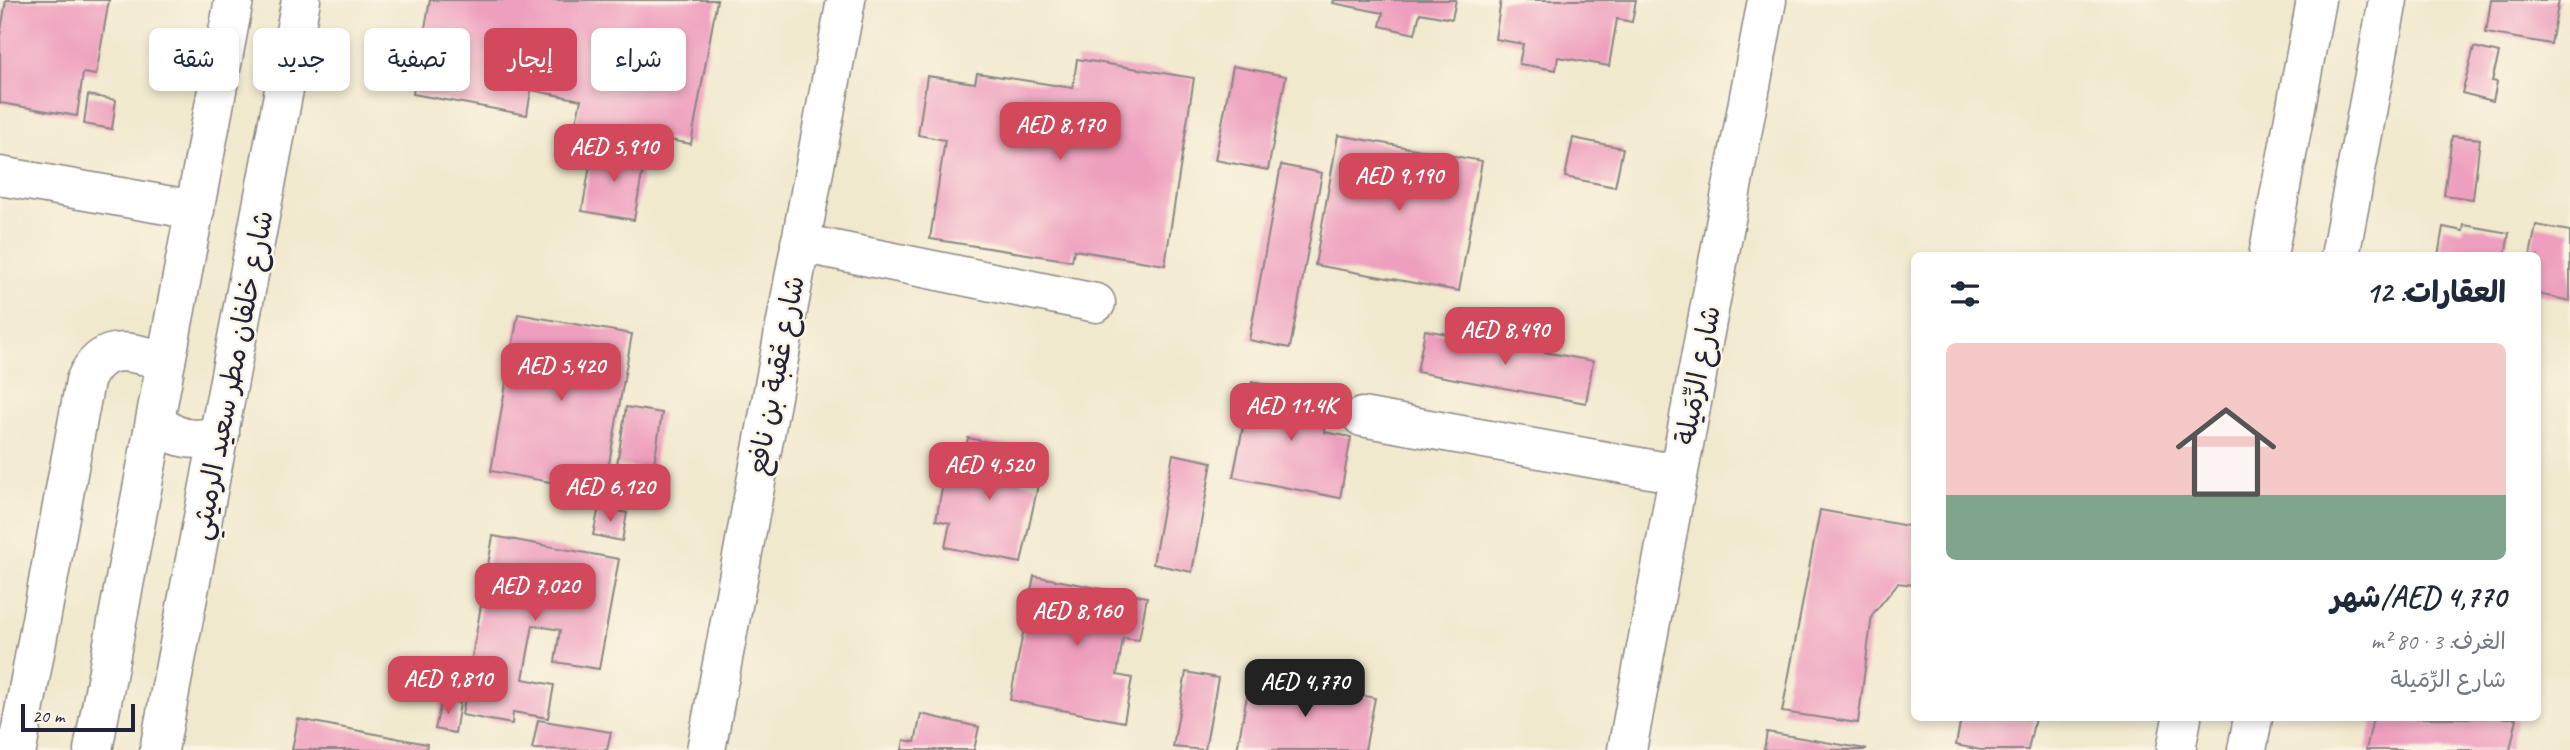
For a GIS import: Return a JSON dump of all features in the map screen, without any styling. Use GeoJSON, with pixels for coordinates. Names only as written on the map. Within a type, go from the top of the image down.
{"type":"FeatureCollection","features":[{"type":"Feature","properties":{"kind":"street"},"geometry":{"type":"LineString","coordinates":[[93,750],[234,0]]}},
{"type":"Feature","properties":{"kind":"street","name":"شارع خلفان مطر سعيد الرميثي"},"geometry":{"type":"LineString","coordinates":[[159,750],[301,0]]}},
{"type":"Feature","properties":{"kind":"street","name":"شارع عُقبة بن نافع"},"geometry":{"type":"LineString","coordinates":[[706,750],[846,0]]}},
{"type":"Feature","properties":{"kind":"street","name":"شارع الرِّمَيلة"},"geometry":{"type":"LineString","coordinates":[[1627,750],[1767,0]]}},
{"type":"Feature","properties":{"kind":"street"},"geometry":{"type":"LineString","coordinates":[[2269,252],[2316,0]]}},
{"type":"Feature","properties":{"kind":"street"},"geometry":{"type":"LineString","coordinates":[[2341,252],[2388,0]]}},
{"type":"Feature","properties":{"kind":"street"},"geometry":{"type":"LineString","coordinates":[[0,176],[195,210]]}},
{"type":"Feature","properties":{"kind":"street"},"geometry":{"type":"LineString","coordinates":[[800,243],[1096,303]]}},
{"type":"Feature","properties":{"kind":"street"},"geometry":{"type":"LineString","coordinates":[[17,750],[85,381],[96,363],[113,352],[123,351],[166,361]]}},
{"type":"Feature","properties":{"kind":"street"},"geometry":{"type":"LineString","coordinates":[[1362,417],[1678,474]]}},
{"type":"Feature","properties":{"kind":"street"},"geometry":{"type":"LineString","coordinates":[[156,419],[164,430],[177,436],[206,439],[220,434]]}},
{"type":"Feature","properties":{"kind":"street"},"geometry":{"type":"LineString","coordinates":[[2176,750],[2181,721]]}},
{"type":"Feature","properties":{"kind":"street"},"geometry":{"type":"LineString","coordinates":[[2247,750],[2252,721]]}},
{"type":"Feature","properties":{"kind":"building"},"geometry":{"type":"Polygon","coordinates":[[[6,0],[109,0],[96,75],[83,73],[77,116],[0,103],[0,36],[6,0]]]}},
{"type":"Feature","properties":{"kind":"building"},"geometry":{"type":"Polygon","coordinates":[[[430,0],[717,0],[691,144],[576,122],[581,100],[536,91],[577,91],[577,28],[484,28],[484,91],[531,91],[527,115],[413,94],[414,91],[470,91],[470,28],[425,28],[430,0]]]}},
{"type":"Feature","properties":{"kind":"building"},"geometry":{"type":"Polygon","coordinates":[[[1334,0],[1456,0],[1452,19],[1420,13],[1415,34],[1380,26],[1383,13],[1333,3],[1334,0]]]}},
{"type":"Feature","properties":{"kind":"building"},"geometry":{"type":"Polygon","coordinates":[[[1501,0],[1636,0],[1632,22],[1617,19],[1609,66],[1558,57],[1556,70],[1519,64],[1523,44],[1495,39],[1501,0]]]}},
{"type":"Feature","properties":{"kind":"building"},"geometry":{"type":"Polygon","coordinates":[[[2491,0],[2559,0],[2551,44],[2486,33],[2491,0]]]}},
{"type":"Feature","properties":{"kind":"building"},"geometry":{"type":"Polygon","coordinates":[[[2474,47],[2499,53],[2492,81],[2497,82],[2493,101],[2462,93],[2474,47]]]}},
{"type":"Feature","properties":{"kind":"building"},"geometry":{"type":"Polygon","coordinates":[[[1077,59],[1194,78],[1165,265],[1074,250],[1072,261],[930,239],[945,140],[918,135],[927,76],[975,83],[977,73],[1073,88],[1077,59]]]}},
{"type":"Feature","properties":{"kind":"building"},"geometry":{"type":"Polygon","coordinates":[[[1233,66],[1286,76],[1268,170],[1215,160],[1233,66]]]}},
{"type":"Feature","properties":{"kind":"building"},"geometry":{"type":"Polygon","coordinates":[[[88,95],[116,100],[112,129],[84,124],[88,95]]]}},
{"type":"Feature","properties":{"kind":"building"},"geometry":{"type":"Polygon","coordinates":[[[1338,135],[1482,161],[1459,291],[1315,265],[1338,135]]]}},
{"type":"Feature","properties":{"kind":"building"},"geometry":{"type":"Polygon","coordinates":[[[2452,136],[2480,139],[2473,199],[2444,195],[2452,136]]]}},
{"type":"Feature","properties":{"kind":"building"},"geometry":{"type":"Polygon","coordinates":[[[1573,138],[1623,148],[1615,187],[1565,177],[1573,138]]]}},
{"type":"Feature","properties":{"kind":"building"},"geometry":{"type":"Polygon","coordinates":[[[593,148],[645,157],[634,220],[582,211],[593,148]]]}},
{"type":"Feature","properties":{"kind":"building"},"geometry":{"type":"Polygon","coordinates":[[[1281,165],[1322,173],[1290,348],[1249,340],[1281,165]]]}},
{"type":"Feature","properties":{"kind":"building"},"geometry":{"type":"Polygon","coordinates":[[[2464,225],[2509,233],[2506,252],[2439,252],[2443,227],[2463,231],[2464,225]]]}},
{"type":"Feature","properties":{"kind":"building"},"geometry":{"type":"Polygon","coordinates":[[[2536,225],[2570,231],[2570,301],[2541,295],[2541,252],[2531,252],[2536,225]]]}},
{"type":"Feature","properties":{"kind":"building"},"geometry":{"type":"Polygon","coordinates":[[[518,314],[632,334],[604,492],[491,471],[518,314]]]}},
{"type":"Feature","properties":{"kind":"building"},"geometry":{"type":"Polygon","coordinates":[[[1425,330],[1593,361],[1586,403],[1417,372],[1425,330]]]}},
{"type":"Feature","properties":{"kind":"building"},"geometry":{"type":"Polygon","coordinates":[[[1252,382],[1330,398],[1324,432],[1351,437],[1340,498],[1233,477],[1252,382]]]}},
{"type":"Feature","properties":{"kind":"building"},"geometry":{"type":"Polygon","coordinates":[[[626,407],[662,413],[653,470],[617,465],[626,407]]]}},
{"type":"Feature","properties":{"kind":"building"},"geometry":{"type":"Polygon","coordinates":[[[968,438],[1029,450],[1022,482],[1038,485],[1021,563],[945,547],[950,523],[936,520],[944,477],[959,480],[968,438]]]}},
{"type":"Feature","properties":{"kind":"building"},"geometry":{"type":"Polygon","coordinates":[[[1173,454],[1212,462],[1192,572],[1153,564],[1173,454]]]}},
{"type":"Feature","properties":{"kind":"building"},"geometry":{"type":"Polygon","coordinates":[[[599,507],[627,513],[622,541],[593,535],[599,507]]]}},
{"type":"Feature","properties":{"kind":"building"},"geometry":{"type":"Polygon","coordinates":[[[1820,510],[1911,526],[1911,585],[1898,583],[1872,615],[1858,723],[1782,712],[1820,510]]]}},
{"type":"Feature","properties":{"kind":"building"},"geometry":{"type":"Polygon","coordinates":[[[493,536],[619,559],[599,669],[555,662],[560,630],[533,625],[523,679],[554,685],[548,718],[513,712],[512,724],[462,715],[493,536]]]}},
{"type":"Feature","properties":{"kind":"building"},"geometry":{"type":"Polygon","coordinates":[[[1034,576],[1147,597],[1139,640],[1123,638],[1117,675],[1132,678],[1124,722],[1010,700],[1034,576]]]}},
{"type":"Feature","properties":{"kind":"building"},"geometry":{"type":"Polygon","coordinates":[[[1186,672],[1218,678],[1205,750],[1173,747],[1186,672]]]}},
{"type":"Feature","properties":{"kind":"building"},"geometry":{"type":"Polygon","coordinates":[[[1287,680],[1375,698],[1365,750],[1237,750],[1249,685],[1285,693],[1287,680]]]}},
{"type":"Feature","properties":{"kind":"building"},"geometry":{"type":"Polygon","coordinates":[[[442,699],[460,703],[455,733],[435,729],[442,699]]]}},
{"type":"Feature","properties":{"kind":"building"},"geometry":{"type":"Polygon","coordinates":[[[921,714],[979,727],[974,750],[902,750],[904,740],[915,742],[921,714]]]}},
{"type":"Feature","properties":{"kind":"building"},"geometry":{"type":"Polygon","coordinates":[[[298,719],[427,744],[426,750],[292,750],[298,719]]]}},
{"type":"Feature","properties":{"kind":"building"},"geometry":{"type":"Polygon","coordinates":[[[538,720],[611,732],[607,750],[532,749],[538,720]]]}},
{"type":"Feature","properties":{"kind":"building"},"geometry":{"type":"Polygon","coordinates":[[[1960,721],[2034,721],[2028,750],[1981,750],[1956,745],[1960,721]]]}},
{"type":"Feature","properties":{"kind":"building"},"geometry":{"type":"Polygon","coordinates":[[[2372,721],[2516,721],[2510,750],[2366,750],[2372,721]]]}},
{"type":"Feature","properties":{"kind":"building"},"geometry":{"type":"Polygon","coordinates":[[[1767,732],[1866,749],[1866,750],[1764,750],[1767,732]]]}}]}
